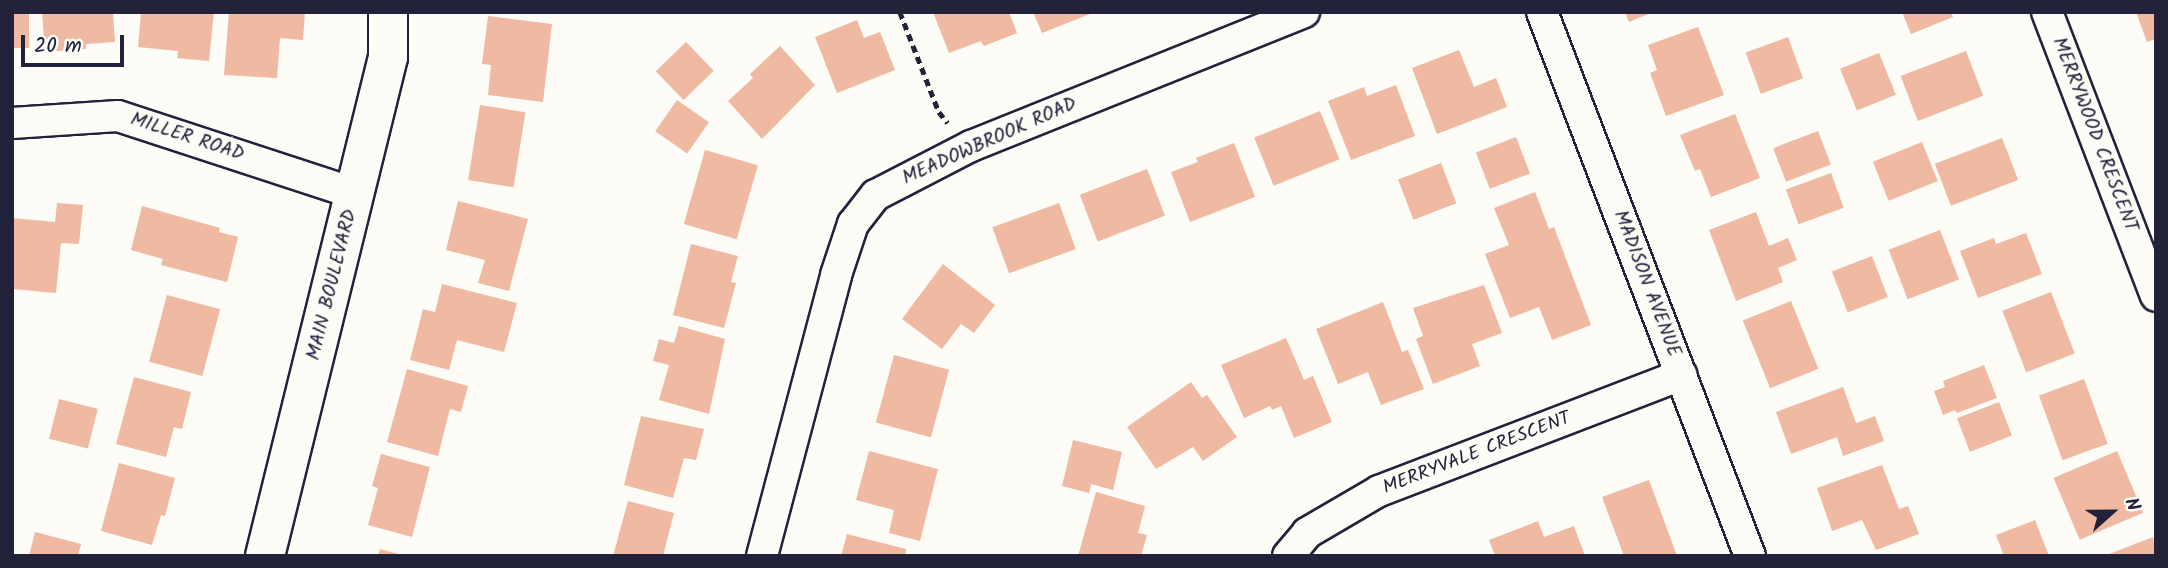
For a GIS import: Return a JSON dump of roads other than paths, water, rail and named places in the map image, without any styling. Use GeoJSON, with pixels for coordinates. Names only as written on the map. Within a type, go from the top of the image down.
{"type":"FeatureCollection","features":[{"type":"Feature","properties":{"kind":"street","name":"MAIN BOULEVARD"},"geometry":{"type":"LineString","coordinates":[[265,556],[388,57],[388,12]]}},
{"type":"Feature","properties":{"kind":"street","name":"MEADOWBROOK ROAD"},"geometry":{"type":"LineString","coordinates":[[762,556],[833,288],[853,224],[876,195],[971,146],[1304,12]]}},
{"type":"Feature","properties":{"kind":"street","name":"MADISON AVENUE"},"geometry":{"type":"LineString","coordinates":[[1542,12],[1750,556]]}},
{"type":"Feature","properties":{"kind":"street","name":"MERRYWOOD CRESCENT"},"geometry":{"type":"LineString","coordinates":[[2047,12],[2156,296]]}},
{"type":"Feature","properties":{"kind":"street","name":"MILLER ROAD"},"geometry":{"type":"LineString","coordinates":[[12,123],[118,116],[356,194]]}},
{"type":"Feature","properties":{"kind":"street","name":"MERRYVALE CRESCENT"},"geometry":{"type":"LineString","coordinates":[[1288,556],[1307,533],[1379,491],[1681,375]]}}]}
